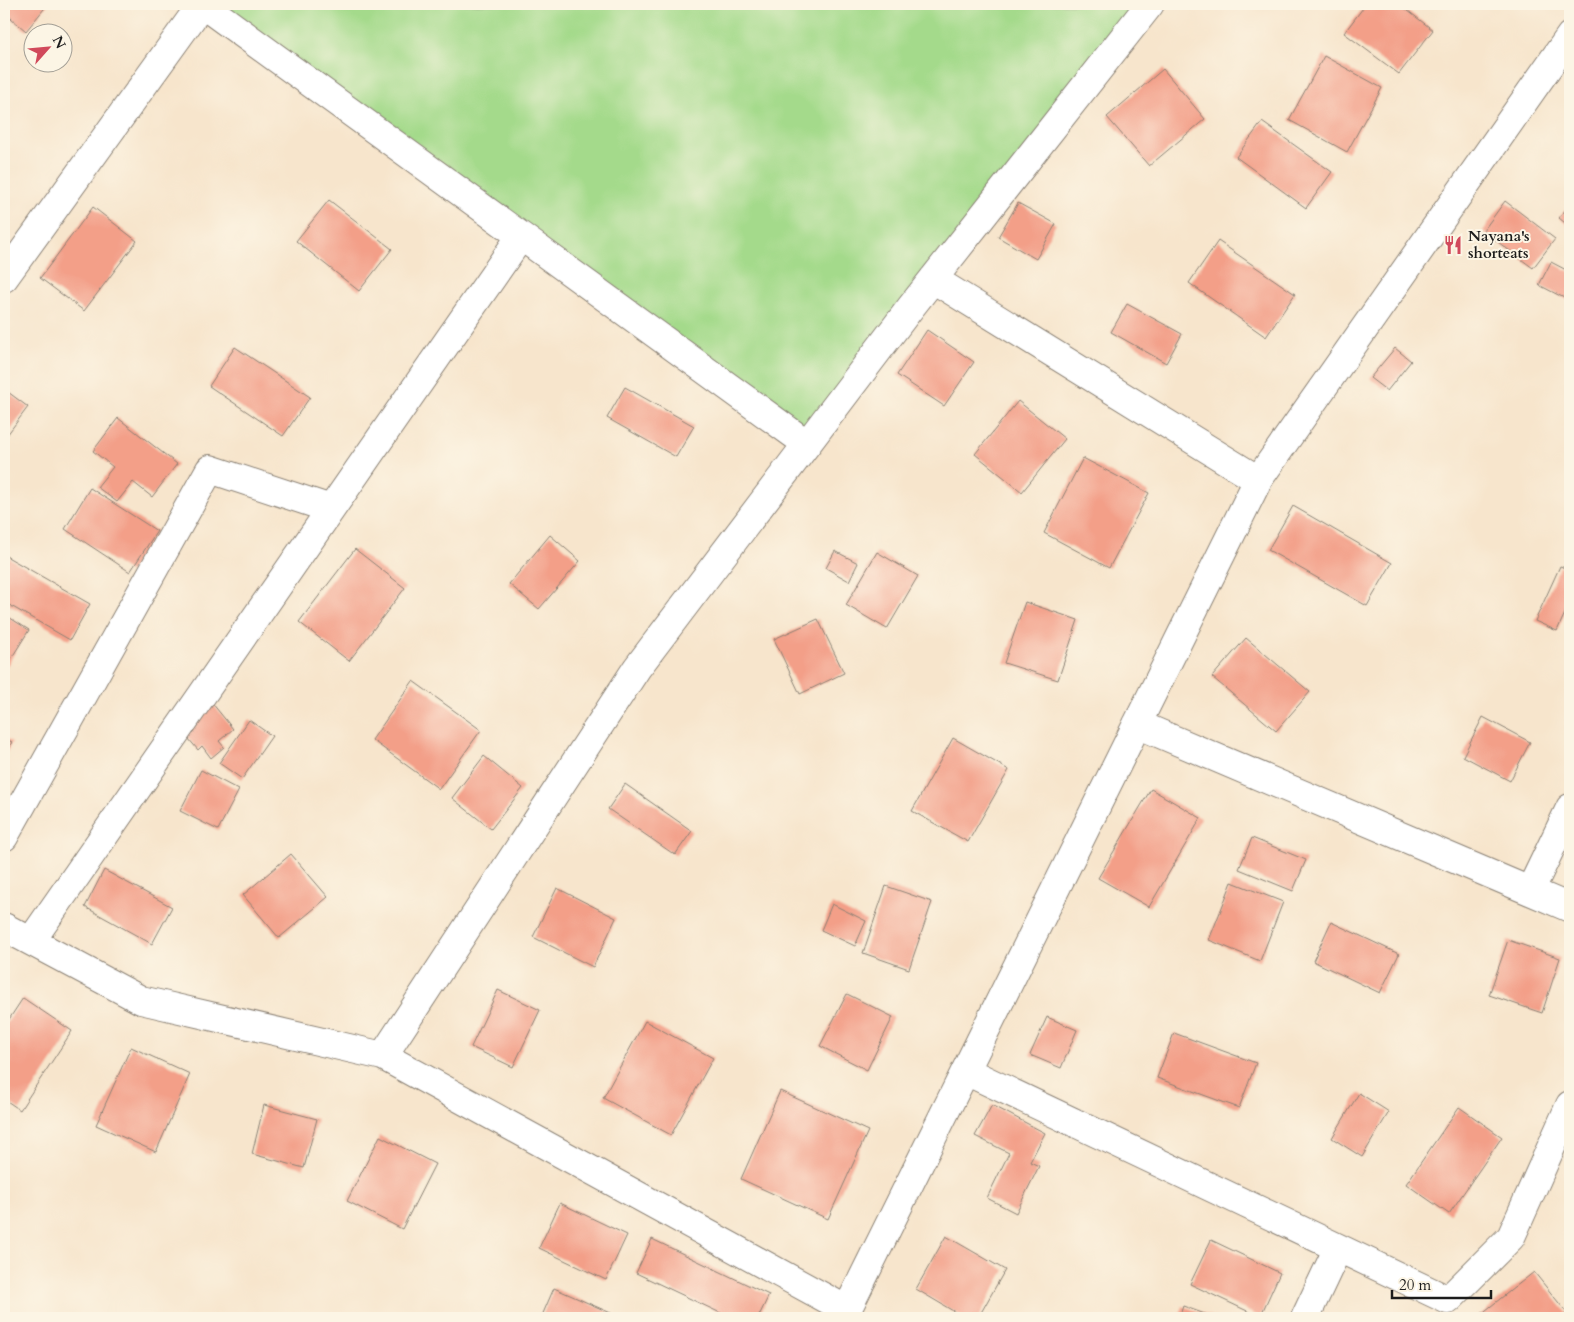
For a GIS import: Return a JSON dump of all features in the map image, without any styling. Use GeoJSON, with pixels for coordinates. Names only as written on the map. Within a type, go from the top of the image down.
{"type":"FeatureCollection","features":[{"type":"Feature","properties":{"kind":"street"},"geometry":{"type":"LineString","coordinates":[[4,278],[202,4],[808,444]]}},
{"type":"Feature","properties":{"kind":"street"},"geometry":{"type":"LineString","coordinates":[[383,1056],[637,668],[1143,6]]}},
{"type":"Feature","properties":{"kind":"street"},"geometry":{"type":"LineString","coordinates":[[4,927],[141,1000],[383,1056],[845,1314],[1258,480],[1570,36]]}},
{"type":"Feature","properties":{"kind":"street"},"geometry":{"type":"LineString","coordinates":[[31,941],[521,236]]}},
{"type":"Feature","properties":{"kind":"street"},"geometry":{"type":"LineString","coordinates":[[933,279],[1258,480]]}},
{"type":"Feature","properties":{"kind":"street"},"geometry":{"type":"LineString","coordinates":[[4,837],[210,469],[331,509]]}},
{"type":"Feature","properties":{"kind":"street"},"geometry":{"type":"LineString","coordinates":[[1137,724],[1570,908]]}},
{"type":"Feature","properties":{"kind":"street"},"geometry":{"type":"LineString","coordinates":[[1530,891],[1570,808]]}},
{"type":"Feature","properties":{"kind":"street"},"geometry":{"type":"LineString","coordinates":[[966,1071],[1448,1300],[1511,1237],[1570,1106]]}},
{"type":"Feature","properties":{"kind":"street"},"geometry":{"type":"LineString","coordinates":[[1305,1318],[1338,1248]]}},
{"type":"Feature","properties":{"kind":"green space"},"geometry":{"type":"Polygon","coordinates":[[[202,4],[1136,4],[807,444],[202,4]]]}},
{"type":"Feature","properties":{"kind":"building"},"geometry":{"type":"Polygon","coordinates":[[[4,4],[48,4],[33,22],[22,22],[22,28],[4,12],[4,4]]]}},
{"type":"Feature","properties":{"kind":"building"},"geometry":{"type":"Polygon","coordinates":[[[1366,4],[1399,4],[1433,30],[1399,74],[1344,33],[1366,4]]]}},
{"type":"Feature","properties":{"kind":"building"},"geometry":{"type":"Polygon","coordinates":[[[1324,56],[1382,88],[1347,152],[1289,120],[1324,56]]]}},
{"type":"Feature","properties":{"kind":"building"},"geometry":{"type":"Polygon","coordinates":[[[1163,69],[1205,119],[1149,166],[1107,117],[1163,69]]]}},
{"type":"Feature","properties":{"kind":"building"},"geometry":{"type":"Polygon","coordinates":[[[1262,122],[1332,172],[1306,208],[1236,157],[1262,122]]]}},
{"type":"Feature","properties":{"kind":"building"},"geometry":{"type":"Polygon","coordinates":[[[329,200],[392,249],[359,291],[296,241],[329,200]]]}},
{"type":"Feature","properties":{"kind":"building"},"geometry":{"type":"Polygon","coordinates":[[[1505,201],[1555,239],[1533,268],[1483,231],[1505,201]]]}},
{"type":"Feature","properties":{"kind":"building"},"geometry":{"type":"Polygon","coordinates":[[[1018,203],[1056,224],[1036,259],[998,237],[1018,203]]]}},
{"type":"Feature","properties":{"kind":"building"},"geometry":{"type":"Polygon","coordinates":[[[1570,204],[1570,227],[1559,218],[1570,204]]]}},
{"type":"Feature","properties":{"kind":"building"},"geometry":{"type":"Polygon","coordinates":[[[93,207],[137,241],[84,311],[40,278],[93,207]]]}},
{"type":"Feature","properties":{"kind":"building"},"geometry":{"type":"Polygon","coordinates":[[[1218,241],[1295,294],[1266,337],[1189,283],[1218,241]]]}},
{"type":"Feature","properties":{"kind":"building"},"geometry":{"type":"Polygon","coordinates":[[[1551,262],[1570,272],[1570,301],[1539,285],[1551,262]]]}},
{"type":"Feature","properties":{"kind":"building"},"geometry":{"type":"Polygon","coordinates":[[[1127,304],[1182,334],[1166,363],[1111,332],[1127,304]]]}},
{"type":"Feature","properties":{"kind":"building"},"geometry":{"type":"Polygon","coordinates":[[[927,330],[974,362],[944,406],[897,375],[927,330]]]}},
{"type":"Feature","properties":{"kind":"building"},"geometry":{"type":"Polygon","coordinates":[[[235,347],[310,397],[283,436],[209,386],[235,347]]]}},
{"type":"Feature","properties":{"kind":"building"},"geometry":{"type":"Polygon","coordinates":[[[1395,348],[1411,361],[1387,391],[1370,378],[1395,348]]]}},
{"type":"Feature","properties":{"kind":"building"},"geometry":{"type":"Polygon","coordinates":[[[625,387],[694,426],[676,457],[607,418],[625,387]]]}},
{"type":"Feature","properties":{"kind":"building"},"geometry":{"type":"Polygon","coordinates":[[[4,389],[28,407],[4,439],[4,389]]]}},
{"type":"Feature","properties":{"kind":"building"},"geometry":{"type":"Polygon","coordinates":[[[1018,401],[1065,439],[1022,492],[975,454],[1018,401]]]}},
{"type":"Feature","properties":{"kind":"building"},"geometry":{"type":"Polygon","coordinates":[[[118,418],[177,464],[152,497],[133,482],[117,502],[97,487],[113,467],[93,451],[118,418]]]}},
{"type":"Feature","properties":{"kind":"building"},"geometry":{"type":"Polygon","coordinates":[[[1083,458],[1149,493],[1109,568],[1044,533],[1083,458]]]}},
{"type":"Feature","properties":{"kind":"building"},"geometry":{"type":"Polygon","coordinates":[[[90,488],[157,531],[130,572],[65,529],[90,488]]]}},
{"type":"Feature","properties":{"kind":"building"},"geometry":{"type":"Polygon","coordinates":[[[1293,506],[1392,563],[1367,606],[1268,550],[1293,506]]]}},
{"type":"Feature","properties":{"kind":"building"},"geometry":{"type":"Polygon","coordinates":[[[550,535],[580,561],[539,609],[509,584],[550,535]]]}},
{"type":"Feature","properties":{"kind":"building"},"geometry":{"type":"Polygon","coordinates":[[[355,549],[405,588],[349,661],[299,622],[355,549]]]}},
{"type":"Feature","properties":{"kind":"building"},"geometry":{"type":"Polygon","coordinates":[[[835,551],[858,563],[849,581],[826,568],[835,551]]]}},
{"type":"Feature","properties":{"kind":"building"},"geometry":{"type":"Polygon","coordinates":[[[877,552],[918,576],[887,629],[846,605],[877,552]]]}},
{"type":"Feature","properties":{"kind":"building"},"geometry":{"type":"Polygon","coordinates":[[[4,555],[90,604],[70,640],[4,602],[4,555]]]}},
{"type":"Feature","properties":{"kind":"building"},"geometry":{"type":"Polygon","coordinates":[[[1560,566],[1570,570],[1570,602],[1557,631],[1535,621],[1560,566]]]}},
{"type":"Feature","properties":{"kind":"building"},"geometry":{"type":"Polygon","coordinates":[[[1025,602],[1078,620],[1058,680],[1004,663],[1025,602]]]}},
{"type":"Feature","properties":{"kind":"building"},"geometry":{"type":"Polygon","coordinates":[[[4,614],[29,630],[4,670],[4,614]]]}},
{"type":"Feature","properties":{"kind":"building"},"geometry":{"type":"Polygon","coordinates":[[[818,619],[844,673],[800,694],[774,639],[818,619]]]}},
{"type":"Feature","properties":{"kind":"building"},"geometry":{"type":"Polygon","coordinates":[[[1246,638],[1310,692],[1276,731],[1212,677],[1246,638]]]}},
{"type":"Feature","properties":{"kind":"building"},"geometry":{"type":"Polygon","coordinates":[[[413,681],[481,730],[439,789],[372,740],[413,681]]]}},
{"type":"Feature","properties":{"kind":"building"},"geometry":{"type":"Polygon","coordinates":[[[212,703],[233,729],[219,741],[224,747],[211,758],[202,746],[198,750],[183,732],[212,703]]]}},
{"type":"Feature","properties":{"kind":"building"},"geometry":{"type":"Polygon","coordinates":[[[1483,717],[1530,742],[1510,781],[1463,756],[1483,717]]]}},
{"type":"Feature","properties":{"kind":"building"},"geometry":{"type":"Polygon","coordinates":[[[249,720],[272,736],[242,779],[219,763],[249,720]]]}},
{"type":"Feature","properties":{"kind":"building"},"geometry":{"type":"Polygon","coordinates":[[[4,738],[12,742],[4,757],[4,738]]]}},
{"type":"Feature","properties":{"kind":"building"},"geometry":{"type":"Polygon","coordinates":[[[953,738],[1009,770],[968,842],[912,811],[953,738]]]}},
{"type":"Feature","properties":{"kind":"building"},"geometry":{"type":"Polygon","coordinates":[[[484,756],[523,788],[491,829],[452,798],[484,756]]]}},
{"type":"Feature","properties":{"kind":"building"},"geometry":{"type":"Polygon","coordinates":[[[201,770],[239,790],[218,830],[180,811],[201,770]]]}},
{"type":"Feature","properties":{"kind":"building"},"geometry":{"type":"Polygon","coordinates":[[[625,784],[692,831],[675,855],[608,809],[625,784]]]}},
{"type":"Feature","properties":{"kind":"building"},"geometry":{"type":"Polygon","coordinates":[[[1151,789],[1201,818],[1149,907],[1098,878],[1151,789]]]}},
{"type":"Feature","properties":{"kind":"building"},"geometry":{"type":"Polygon","coordinates":[[[1252,838],[1306,860],[1293,891],[1239,869],[1252,838]]]}},
{"type":"Feature","properties":{"kind":"building"},"geometry":{"type":"Polygon","coordinates":[[[291,854],[328,897],[279,938],[243,895],[291,854]]]}},
{"type":"Feature","properties":{"kind":"building"},"geometry":{"type":"Polygon","coordinates":[[[104,870],[172,907],[152,944],[85,907],[104,870]]]}},
{"type":"Feature","properties":{"kind":"building"},"geometry":{"type":"Polygon","coordinates":[[[1232,882],[1283,902],[1260,961],[1209,940],[1232,882]]]}},
{"type":"Feature","properties":{"kind":"building"},"geometry":{"type":"Polygon","coordinates":[[[886,886],[932,902],[909,969],[863,953],[886,886]]]}},
{"type":"Feature","properties":{"kind":"building"},"geometry":{"type":"Polygon","coordinates":[[[557,888],[616,918],[593,967],[533,937],[557,888]]]}},
{"type":"Feature","properties":{"kind":"building"},"geometry":{"type":"Polygon","coordinates":[[[832,904],[866,921],[855,946],[821,930],[832,904]]]}},
{"type":"Feature","properties":{"kind":"building"},"geometry":{"type":"Polygon","coordinates":[[[1331,922],[1399,954],[1380,993],[1313,961],[1331,922]]]}},
{"type":"Feature","properties":{"kind":"building"},"geometry":{"type":"Polygon","coordinates":[[[1508,940],[1560,958],[1542,1013],[1489,995],[1508,940]]]}},
{"type":"Feature","properties":{"kind":"building"},"geometry":{"type":"Polygon","coordinates":[[[498,990],[540,1010],[513,1067],[471,1047],[498,990]]]}},
{"type":"Feature","properties":{"kind":"building"},"geometry":{"type":"Polygon","coordinates":[[[847,994],[893,1017],[867,1070],[820,1046],[847,994]]]}},
{"type":"Feature","properties":{"kind":"building"},"geometry":{"type":"Polygon","coordinates":[[[23,998],[72,1031],[20,1110],[4,1099],[4,1027],[23,998]]]}},
{"type":"Feature","properties":{"kind":"building"},"geometry":{"type":"Polygon","coordinates":[[[1047,1017],[1077,1030],[1061,1068],[1030,1055],[1047,1017]]]}},
{"type":"Feature","properties":{"kind":"building"},"geometry":{"type":"Polygon","coordinates":[[[645,1021],[713,1058],[671,1135],[603,1098],[645,1021]]]}},
{"type":"Feature","properties":{"kind":"building"},"geometry":{"type":"Polygon","coordinates":[[[1174,1033],[1256,1063],[1239,1108],[1157,1078],[1174,1033]]]}},
{"type":"Feature","properties":{"kind":"building"},"geometry":{"type":"Polygon","coordinates":[[[131,1047],[190,1074],[156,1152],[96,1125],[131,1047]]]}},
{"type":"Feature","properties":{"kind":"building"},"geometry":{"type":"Polygon","coordinates":[[[780,1091],[868,1131],[828,1219],[741,1179],[780,1091]]]}},
{"type":"Feature","properties":{"kind":"building"},"geometry":{"type":"Polygon","coordinates":[[[1359,1093],[1389,1112],[1362,1157],[1332,1138],[1359,1093]]]}},
{"type":"Feature","properties":{"kind":"building"},"geometry":{"type":"Polygon","coordinates":[[[264,1105],[317,1119],[304,1168],[252,1154],[264,1105]]]}},
{"type":"Feature","properties":{"kind":"building"},"geometry":{"type":"Polygon","coordinates":[[[992,1105],[1045,1133],[1030,1162],[1039,1166],[1016,1213],[987,1198],[1009,1153],[975,1136],[992,1105]]]}},
{"type":"Feature","properties":{"kind":"building"},"geometry":{"type":"Polygon","coordinates":[[[1459,1107],[1502,1137],[1449,1214],[1406,1184],[1459,1107]]]}},
{"type":"Feature","properties":{"kind":"building"},"geometry":{"type":"Polygon","coordinates":[[[380,1136],[435,1164],[402,1229],[347,1201],[380,1136]]]}},
{"type":"Feature","properties":{"kind":"building"},"geometry":{"type":"Polygon","coordinates":[[[560,1203],[627,1235],[606,1280],[539,1248],[560,1203]]]}},
{"type":"Feature","properties":{"kind":"building"},"geometry":{"type":"Polygon","coordinates":[[[946,1236],[1005,1270],[978,1318],[965,1318],[916,1289],[946,1236]]]}},
{"type":"Feature","properties":{"kind":"building"},"geometry":{"type":"Polygon","coordinates":[[[652,1239],[769,1295],[758,1318],[731,1318],[636,1273],[652,1239]]]}},
{"type":"Feature","properties":{"kind":"building"},"geometry":{"type":"Polygon","coordinates":[[[1211,1240],[1280,1273],[1260,1317],[1190,1284],[1211,1240]]]}},
{"type":"Feature","properties":{"kind":"building"},"geometry":{"type":"Polygon","coordinates":[[[1534,1272],[1567,1313],[1560,1318],[1476,1318],[1534,1272]]]}},
{"type":"Feature","properties":{"kind":"building"},"geometry":{"type":"Polygon","coordinates":[[[554,1288],[613,1314],[612,1318],[541,1318],[554,1288]]]}},
{"type":"Feature","properties":{"kind":"building"},"geometry":{"type":"Polygon","coordinates":[[[1183,1306],[1216,1318],[1179,1318],[1183,1306]]]}},
{"type":"Feature","properties":{"kind":"place","name":"Nayana's shorteats"},"geometry":{"type":"Point","coordinates":[1453,245]}}]}
